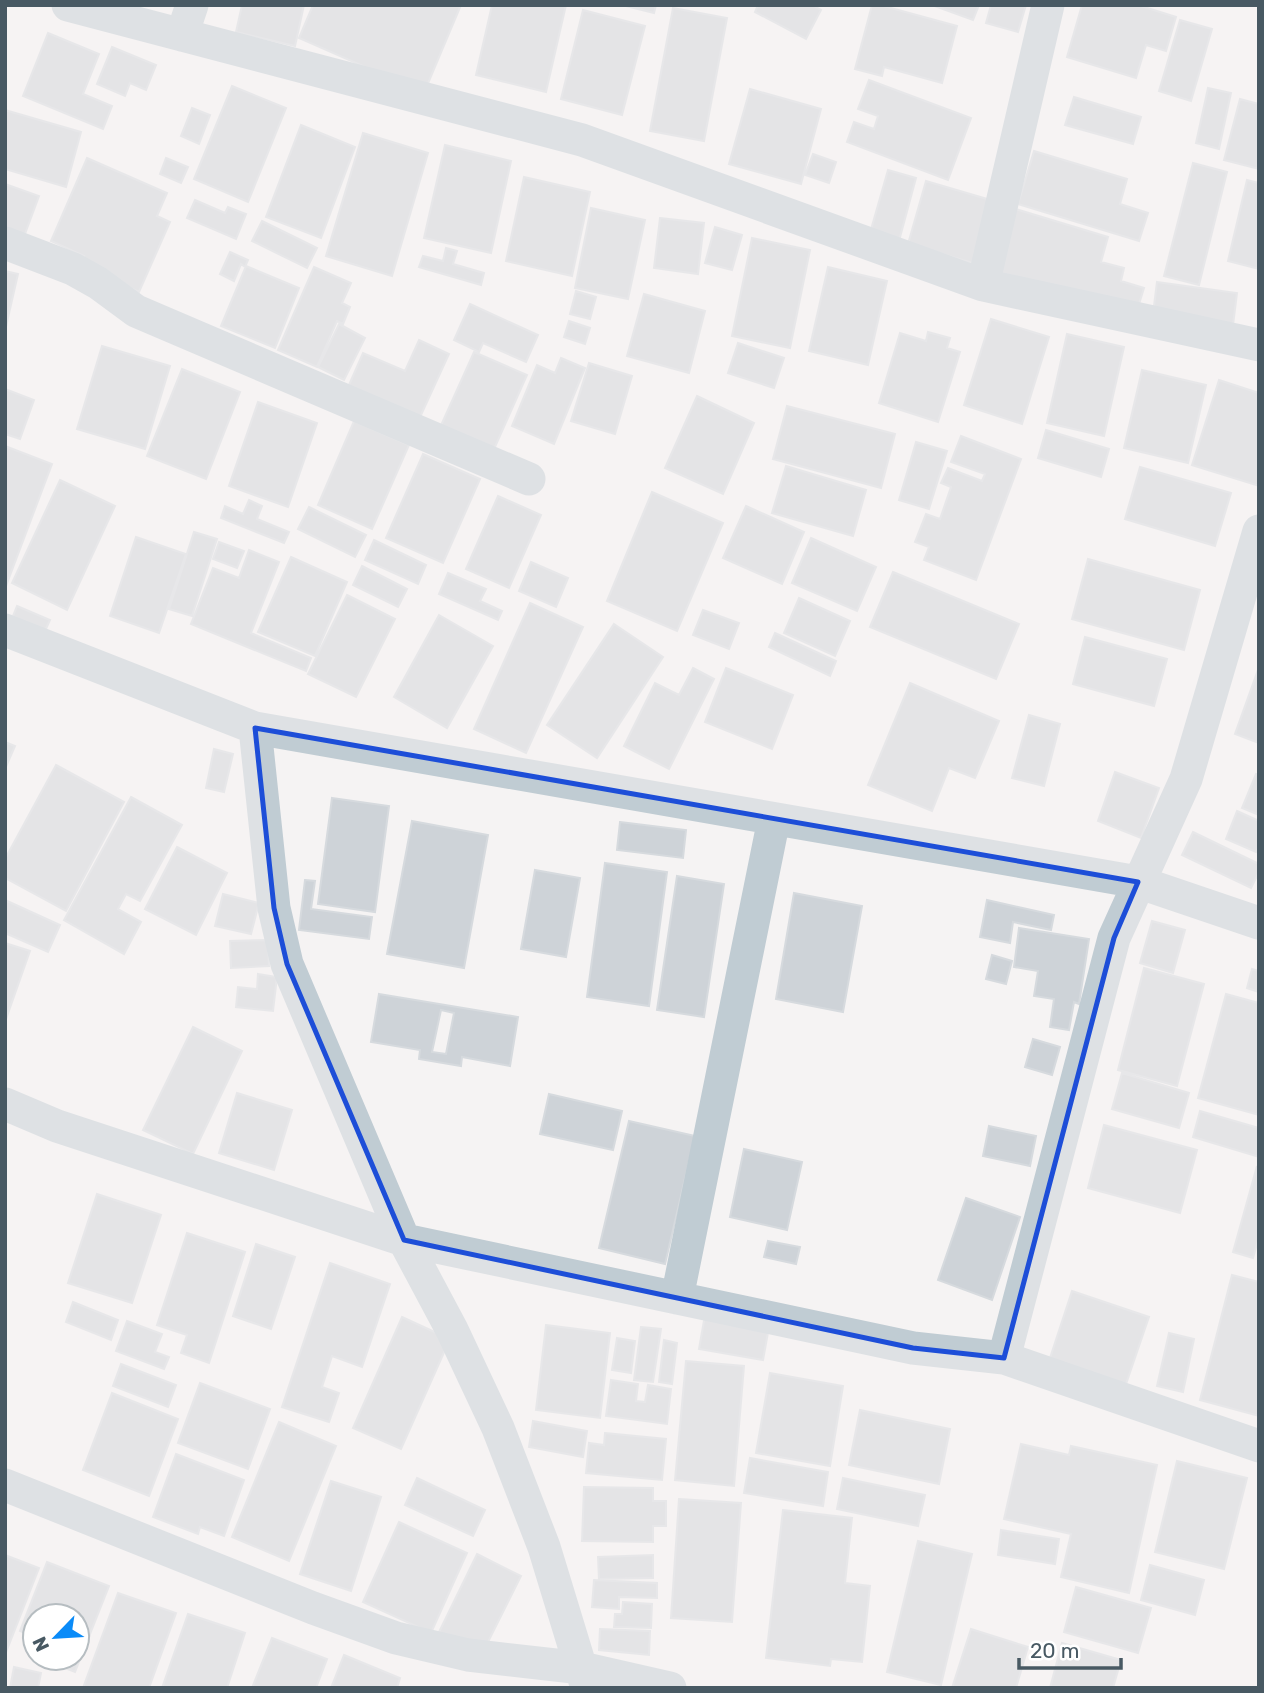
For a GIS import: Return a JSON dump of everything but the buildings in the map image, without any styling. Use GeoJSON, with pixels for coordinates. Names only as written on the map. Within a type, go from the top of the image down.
{"type":"FeatureCollection","features":[{"type":"Feature","properties":{"kind":"street"},"geometry":{"type":"LineString","coordinates":[[68,5],[187,20],[582,140],[983,285],[1259,345]]}},
{"type":"Feature","properties":{"kind":"street"},"geometry":{"type":"LineString","coordinates":[[983,285],[1048,5]]}},
{"type":"Feature","properties":{"kind":"street"},"geometry":{"type":"LineString","coordinates":[[5,243],[73,269],[98,283],[136,311],[529,479]]}},
{"type":"Feature","properties":{"kind":"street"},"geometry":{"type":"LineString","coordinates":[[1004,1358],[1114,938],[1186,779],[1259,531]]}},
{"type":"Feature","properties":{"kind":"street"},"geometry":{"type":"LineString","coordinates":[[5,630],[254,728],[1138,882],[1259,923]]}},
{"type":"Feature","properties":{"kind":"street"},"geometry":{"type":"LineString","coordinates":[[254,728],[274,908],[288,964],[404,1240],[452,1330],[498,1428],[544,1547],[584,1678]]}},
{"type":"Feature","properties":{"kind":"street"},"geometry":{"type":"LineString","coordinates":[[677,1298],[774,819]]}},
{"type":"Feature","properties":{"kind":"street"},"geometry":{"type":"LineString","coordinates":[[5,1104],[57,1126],[404,1240],[913,1348],[1004,1358],[1259,1446]]}},
{"type":"Feature","properties":{"kind":"street"},"geometry":{"type":"LineString","coordinates":[[5,1485],[313,1608],[396,1638],[584,1678],[670,1688]]}},
{"type":"Feature","properties":{"kind":"highlighted area"},"geometry":{"type":"Polygon","coordinates":[[[255,728],[1138,882],[1114,938],[1004,1358],[913,1348],[404,1240],[287,964],[274,908],[255,728]]]}}]}
